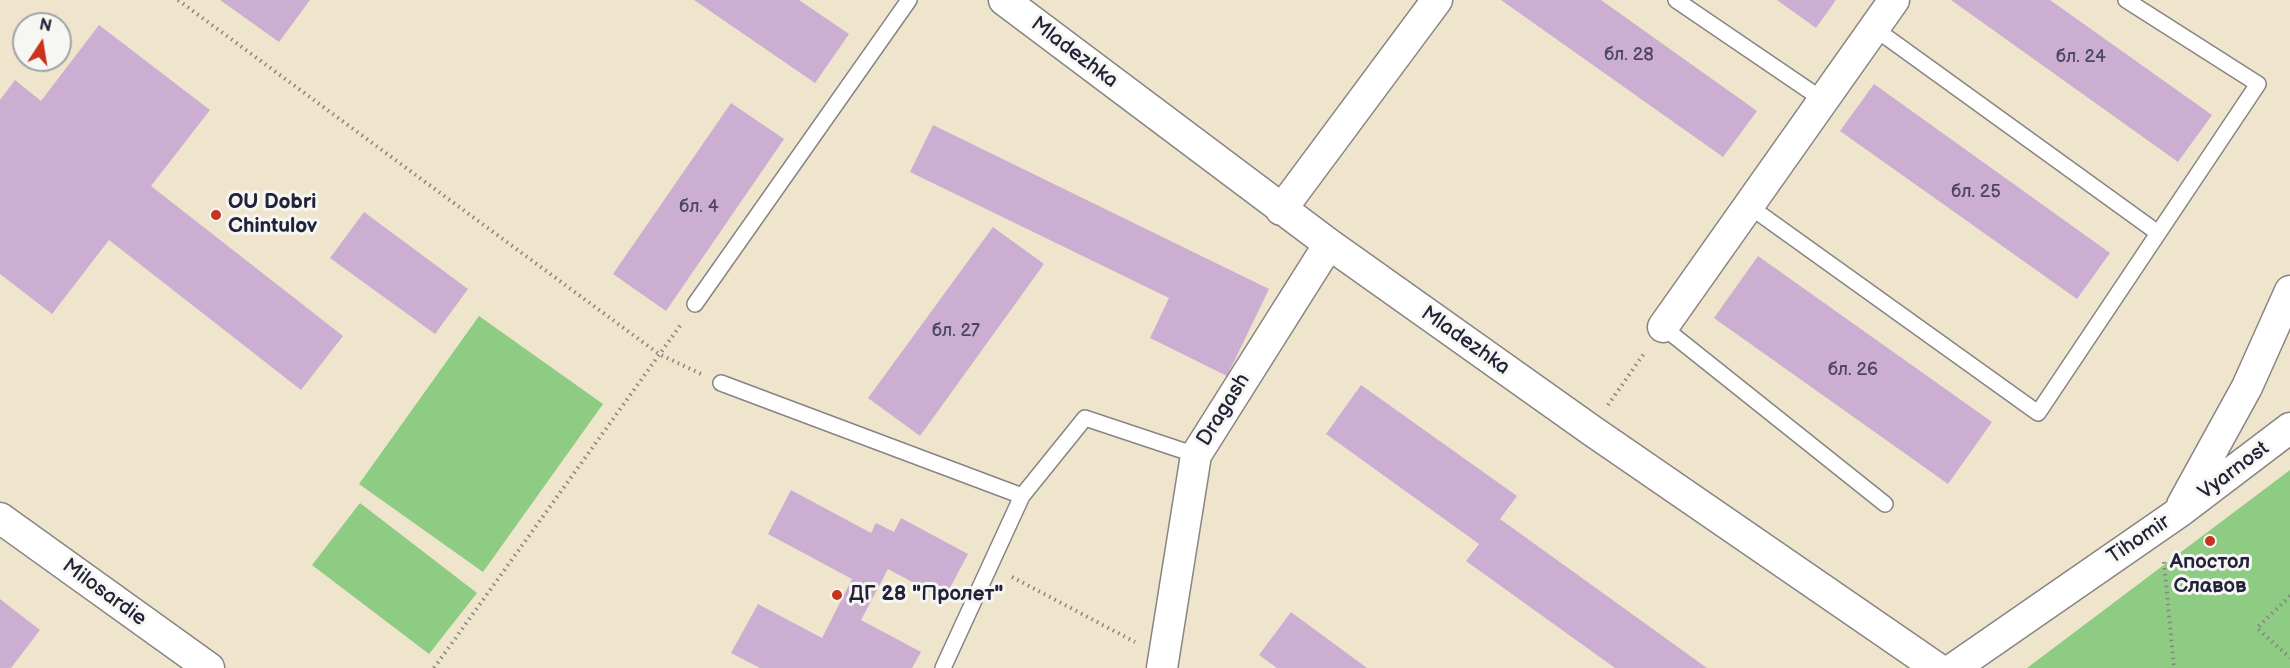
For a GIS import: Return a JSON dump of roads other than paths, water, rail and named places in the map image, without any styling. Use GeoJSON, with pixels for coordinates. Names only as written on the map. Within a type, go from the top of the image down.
{"type":"FeatureCollection","features":[{"type":"Feature","properties":{"kind":"street","name":"Mladezhka"},"geometry":{"type":"LineString","coordinates":[[1004,0],[1281,210],[1591,430],[1937,668]]}},
{"type":"Feature","properties":{"kind":"street"},"geometry":{"type":"LineString","coordinates":[[1281,210],[1437,0]]}},
{"type":"Feature","properties":{"kind":"street"},"geometry":{"type":"LineString","coordinates":[[1663,327],[1894,0]]}},
{"type":"Feature","properties":{"kind":"street","name":"Dragash"},"geometry":{"type":"LineString","coordinates":[[1163,663],[1196,455],[1329,244]]}},
{"type":"Feature","properties":{"kind":"street","name":"Tihomir"},"geometry":{"type":"LineString","coordinates":[[1954,668],[2169,519],[2247,387],[2290,291]]}},
{"type":"Feature","properties":{"kind":"street","name":"Vyarnost"},"geometry":{"type":"LineString","coordinates":[[2169,519],[2290,428]]}},
{"type":"Feature","properties":{"kind":"street","name":"Milosardie"},"geometry":{"type":"LineString","coordinates":[[0,518],[204,667]]}},
{"type":"Feature","properties":{"kind":"lane"},"geometry":{"type":"LineString","coordinates":[[695,304],[909,0]]}},
{"type":"Feature","properties":{"kind":"lane"},"geometry":{"type":"LineString","coordinates":[[1676,0],[1823,100]]}},
{"type":"Feature","properties":{"kind":"lane"},"geometry":{"type":"LineString","coordinates":[[1749,206],[2038,413],[2258,84],[2126,0]]}},
{"type":"Feature","properties":{"kind":"lane"},"geometry":{"type":"LineString","coordinates":[[1874,28],[2158,233]]}},
{"type":"Feature","properties":{"kind":"lane"},"geometry":{"type":"LineString","coordinates":[[1663,327],[1885,504]]}},
{"type":"Feature","properties":{"kind":"lane"},"geometry":{"type":"LineString","coordinates":[[721,383],[1022,496]]}},
{"type":"Feature","properties":{"kind":"lane"},"geometry":{"type":"LineString","coordinates":[[943,668],[1022,496],[1085,418],[1196,455]]}},
{"type":"Feature","properties":{"kind":"place","name":"OU Dobri Chintulov"},"geometry":{"type":"Point","coordinates":[216,215]}},
{"type":"Feature","properties":{"kind":"place","name":"Апостол Славов"},"geometry":{"type":"Point","coordinates":[2210,541]}},
{"type":"Feature","properties":{"kind":"place","name":"ДГ 28 \"Пролет\""},"geometry":{"type":"Point","coordinates":[837,595]}}]}
